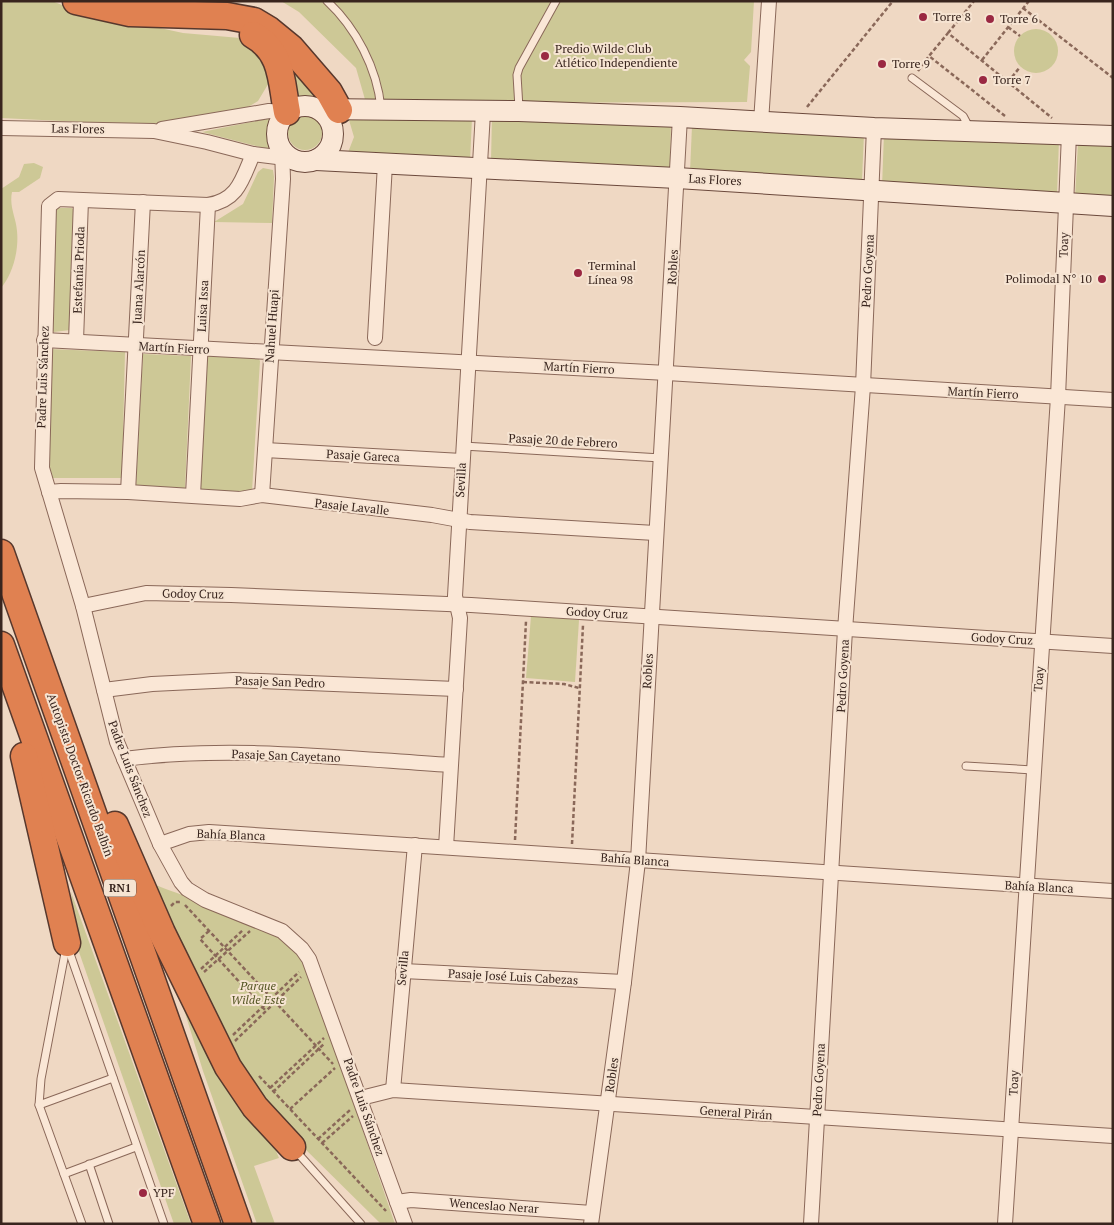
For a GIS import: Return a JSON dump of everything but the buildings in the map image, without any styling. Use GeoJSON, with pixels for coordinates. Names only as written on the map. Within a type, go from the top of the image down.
{"type":"FeatureCollection","features":[{"type":"Feature","properties":{"kind":"highway"},"geometry":{"type":"LineString","coordinates":[[76,1],[130,13],[162,16],[234,28],[262,41],[275,55],[287,112]]}},
{"type":"Feature","properties":{"kind":"highway"},"geometry":{"type":"LineString","coordinates":[[162,16],[227,16],[245,19],[262,25],[291,48],[329,92],[329,110]]}},
{"type":"Feature","properties":{"kind":"highway","name":"Autopista Doctor Ricardo Balbín"},"geometry":{"type":"LineString","coordinates":[[1,553],[238,1224]]}},
{"type":"Feature","properties":{"kind":"highway","name":"RN1"},"geometry":{"type":"LineString","coordinates":[[1,645],[207,1224]]}},
{"type":"Feature","properties":{"kind":"highway"},"geometry":{"type":"LineString","coordinates":[[1,678],[29,772],[67,943]]}},
{"type":"Feature","properties":{"kind":"highway"},"geometry":{"type":"LineString","coordinates":[[78,767],[114,823],[166,941],[228,1067],[255,1107],[292,1146]]}},
{"type":"Feature","properties":{"kind":"street"},"geometry":{"type":"LineString","coordinates":[[761,122],[769,1]]}},
{"type":"Feature","properties":{"kind":"street"},"geometry":{"type":"LineString","coordinates":[[329,110],[333,134],[329,150],[316,160],[301,162],[286,155],[278,141],[279,125],[287,112],[302,106],[329,110],[381,112],[519,111],[680,117],[874,128],[1113,136]]}},
{"type":"Feature","properties":{"kind":"street","name":"Las Flores"},"geometry":{"type":"LineString","coordinates":[[154,131],[269,110],[287,112]]}},
{"type":"Feature","properties":{"kind":"street","name":"Sevilla"},"geometry":{"type":"LineString","coordinates":[[446,847],[449,764],[460,618],[456,605],[459,520],[470,362],[483,112]]}},
{"type":"Feature","properties":{"kind":"street","name":"Robles"},"geometry":{"type":"LineString","coordinates":[[592,1218],[624,982],[638,861],[655,533],[667,373],[680,117]]}},
{"type":"Feature","properties":{"kind":"street","name":"Las Flores"},"geometry":{"type":"LineString","coordinates":[[1,128],[154,131],[253,154],[286,155]]}},
{"type":"Feature","properties":{"kind":"street","name":"Pedro Goyena"},"geometry":{"type":"LineString","coordinates":[[810,1224],[845,630],[863,386],[874,128]]}},
{"type":"Feature","properties":{"kind":"street","name":"Toay"},"geometry":{"type":"LineString","coordinates":[[1005,1224],[1025,886],[1058,397],[1069,134]]}},
{"type":"Feature","properties":{"kind":"street"},"geometry":{"type":"LineString","coordinates":[[81,200],[208,206],[218,204],[231,197],[240,183],[253,154]]}},
{"type":"Feature","properties":{"kind":"street","name":"Nahuel Huapi"},"geometry":{"type":"LineString","coordinates":[[262,495],[270,352],[286,155]]}},
{"type":"Feature","properties":{"kind":"street","name":"Las Flores"},"geometry":{"type":"LineString","coordinates":[[316,160],[480,170],[677,178],[1113,206]]}},
{"type":"Feature","properties":{"kind":"street"},"geometry":{"type":"LineString","coordinates":[[375,338],[385,164]]}},
{"type":"Feature","properties":{"kind":"street","name":"Padre Luis Sánchez"},"geometry":{"type":"LineString","coordinates":[[81,200],[58,199],[47,210],[41,456],[49,492],[83,606],[112,727],[160,844],[174,872],[187,889],[206,900],[274,926],[302,948],[314,969],[354,1100],[391,1203],[405,1224]]}},
{"type":"Feature","properties":{"kind":"street","name":"Estefanía Prioda"},"geometry":{"type":"LineString","coordinates":[[76,341],[81,200]]}},
{"type":"Feature","properties":{"kind":"street","name":"Juana Alarcón"},"geometry":{"type":"LineString","coordinates":[[128,492],[143,202]]}},
{"type":"Feature","properties":{"kind":"street","name":"Luisa Issa"},"geometry":{"type":"LineString","coordinates":[[193,496],[208,206]]}},
{"type":"Feature","properties":{"kind":"street","name":"Martín Fierro"},"geometry":{"type":"LineString","coordinates":[[44,340],[667,373],[1113,400]]}},
{"type":"Feature","properties":{"kind":"street","name":"Pasaje Gareca"},"geometry":{"type":"LineString","coordinates":[[265,450],[462,461]]}},
{"type":"Feature","properties":{"kind":"street","name":"Pasaje Lavalle"},"geometry":{"type":"LineString","coordinates":[[49,492],[61,490],[128,492],[240,499],[262,495],[459,520],[655,533]]}},
{"type":"Feature","properties":{"kind":"street","name":"Godoy Cruz"},"geometry":{"type":"LineString","coordinates":[[83,606],[146,593],[456,605],[1113,646]]}},
{"type":"Feature","properties":{"kind":"street","name":"Pasaje San Pedro"},"geometry":{"type":"LineString","coordinates":[[104,690],[152,684],[234,680],[456,689]]}},
{"type":"Feature","properties":{"kind":"street","name":"Pasaje San Cayetano"},"geometry":{"type":"LineString","coordinates":[[124,759],[199,753],[449,764]]}},
{"type":"Feature","properties":{"kind":"street","name":"Bahía Blanca"},"geometry":{"type":"LineString","coordinates":[[160,844],[198,832],[1113,891]]}},
{"type":"Feature","properties":{"kind":"street","name":"Sevilla"},"geometry":{"type":"LineString","coordinates":[[393,1090],[415,845]]}},
{"type":"Feature","properties":{"kind":"street","name":"Pasaje José Luis Cabezas"},"geometry":{"type":"LineString","coordinates":[[403,971],[624,982]]}},
{"type":"Feature","properties":{"kind":"street","name":"General Pirán"},"geometry":{"type":"LineString","coordinates":[[354,1100],[393,1090],[608,1103],[817,1119],[1113,1136]]}},
{"type":"Feature","properties":{"kind":"street","name":"Wenceslao Nerar"},"geometry":{"type":"LineString","coordinates":[[391,1203],[411,1200],[592,1218]]}},
{"type":"Feature","properties":{"kind":"lane"},"geometry":{"type":"LineString","coordinates":[[327,1],[355,33],[364,51],[380,95],[381,112]]}},
{"type":"Feature","properties":{"kind":"lane"},"geometry":{"type":"LineString","coordinates":[[519,111],[517,85],[519,68],[556,1]]}},
{"type":"Feature","properties":{"kind":"lane"},"geometry":{"type":"LineString","coordinates":[[912,78],[963,116],[972,131]]}},
{"type":"Feature","properties":{"kind":"lane","name":"Pasaje 20 de Febrero"},"geometry":{"type":"LineString","coordinates":[[463,446],[661,458]]}},
{"type":"Feature","properties":{"kind":"lane"},"geometry":{"type":"LineString","coordinates":[[966,766],[1033,770]]}},
{"type":"Feature","properties":{"kind":"lane"},"geometry":{"type":"LineString","coordinates":[[67,943],[164,1224]]}},
{"type":"Feature","properties":{"kind":"lane"},"geometry":{"type":"LineString","coordinates":[[67,943],[41,1079],[39,1105],[82,1224]]}},
{"type":"Feature","properties":{"kind":"lane"},"geometry":{"type":"LineString","coordinates":[[39,1105],[113,1078]]}},
{"type":"Feature","properties":{"kind":"lane"},"geometry":{"type":"LineString","coordinates":[[292,1146],[361,1224]]}},
{"type":"Feature","properties":{"kind":"lane"},"geometry":{"type":"LineString","coordinates":[[64,1174],[136,1147]]}},
{"type":"Feature","properties":{"kind":"lane"},"geometry":{"type":"LineString","coordinates":[[89,1164],[109,1224]]}},
{"type":"Feature","properties":{"kind":"path"},"geometry":{"type":"LineString","coordinates":[[804,124],[808,103],[893,1]]}},
{"type":"Feature","properties":{"kind":"path"},"geometry":{"type":"LineString","coordinates":[[912,78],[974,1]]}},
{"type":"Feature","properties":{"kind":"path"},"geometry":{"type":"LineString","coordinates":[[982,60],[1029,1]]}},
{"type":"Feature","properties":{"kind":"path"},"geometry":{"type":"LineString","coordinates":[[1023,8],[1113,78]]}},
{"type":"Feature","properties":{"kind":"path"},"geometry":{"type":"LineString","coordinates":[[1008,27],[1020,36]]}},
{"type":"Feature","properties":{"kind":"path"},"geometry":{"type":"LineString","coordinates":[[948,34],[1054,119],[1069,134]]}},
{"type":"Feature","properties":{"kind":"path"},"geometry":{"type":"LineString","coordinates":[[929,56],[1005,117]]}},
{"type":"Feature","properties":{"kind":"path"},"geometry":{"type":"LineString","coordinates":[[1008,82],[1020,66]]}},
{"type":"Feature","properties":{"kind":"path"},"geometry":{"type":"LineString","coordinates":[[1045,120],[1054,119]]}},
{"type":"Feature","properties":{"kind":"path"},"geometry":{"type":"LineString","coordinates":[[515,852],[527,609]]}},
{"type":"Feature","properties":{"kind":"path"},"geometry":{"type":"LineString","coordinates":[[572,856],[584,612]]}},
{"type":"Feature","properties":{"kind":"path"},"geometry":{"type":"LineString","coordinates":[[523,682],[564,684],[579,688]]}},
{"type":"Feature","properties":{"kind":"path"},"geometry":{"type":"LineString","coordinates":[[171,910],[171,906],[175,902],[183,902],[192,906]]}},
{"type":"Feature","properties":{"kind":"path"},"geometry":{"type":"LineString","coordinates":[[183,902],[336,1068]]}},
{"type":"Feature","properties":{"kind":"path"},"geometry":{"type":"LineString","coordinates":[[194,975],[247,926],[253,928],[204,972]]}},
{"type":"Feature","properties":{"kind":"path"},"geometry":{"type":"LineString","coordinates":[[209,931],[200,939],[266,1011]]}},
{"type":"Feature","properties":{"kind":"path"},"geometry":{"type":"LineString","coordinates":[[298,965],[306,985]]}},
{"type":"Feature","properties":{"kind":"path"},"geometry":{"type":"LineString","coordinates":[[226,1042],[300,971]]}},
{"type":"Feature","properties":{"kind":"path"},"geometry":{"type":"LineString","coordinates":[[230,1046],[302,976]]}},
{"type":"Feature","properties":{"kind":"path"},"geometry":{"type":"LineString","coordinates":[[270,1088],[325,1037],[339,1076]]}},
{"type":"Feature","properties":{"kind":"path"},"geometry":{"type":"LineString","coordinates":[[274,1092],[326,1042]]}},
{"type":"Feature","properties":{"kind":"path"},"geometry":{"type":"LineString","coordinates":[[290,1109],[336,1068]]}},
{"type":"Feature","properties":{"kind":"path"},"geometry":{"type":"LineString","coordinates":[[256,1074],[388,1213],[391,1203]]}},
{"type":"Feature","properties":{"kind":"path"},"geometry":{"type":"LineString","coordinates":[[318,1139],[351,1109],[354,1100]]}},
{"type":"Feature","properties":{"kind":"path"},"geometry":{"type":"LineString","coordinates":[[351,1109],[356,1124]]}},
{"type":"Feature","properties":{"kind":"path"},"geometry":{"type":"LineString","coordinates":[[322,1143],[353,1116]]}},
{"type":"Feature","properties":{"kind":"green space"},"geometry":{"type":"Polygon","coordinates":[[[1,1],[52,1],[72,9],[183,33],[240,38],[256,44],[270,81],[258,101],[248,107],[173,122],[144,125],[1,118],[1,1]]]}},
{"type":"Feature","properties":{"kind":"green space","name":"Predio Wilde Club Atlético Independiente"},"geometry":{"type":"Polygon","coordinates":[[[281,1],[754,1],[751,52],[744,60],[750,66],[747,102],[366,103],[356,68],[299,12],[281,1]]]}},
{"type":"Feature","properties":{"kind":"green space"},"geometry":{"type":"Polygon","coordinates":[[[1040,29],[1052,35],[1057,42],[1057,60],[1052,67],[1045,72],[1032,73],[1024,70],[1017,63],[1014,47],[1017,39],[1024,32],[1040,29]]]}},
{"type":"Feature","properties":{"kind":"green space"},"geometry":{"type":"Polygon","coordinates":[[[291,54],[325,101],[294,101],[291,54]]]}},
{"type":"Feature","properties":{"kind":"green space"},"geometry":{"type":"Polygon","coordinates":[[[492,115],[671,122],[670,169],[491,161],[492,115]]]}},
{"type":"Feature","properties":{"kind":"green space"},"geometry":{"type":"Polygon","coordinates":[[[305,116],[317,121],[322,133],[317,145],[305,150],[293,145],[288,133],[293,121],[305,116]]]}},
{"type":"Feature","properties":{"kind":"green space"},"geometry":{"type":"Polygon","coordinates":[[[271,118],[276,123],[275,145],[268,149],[202,132],[271,118]]]}},
{"type":"Feature","properties":{"kind":"green space"},"geometry":{"type":"Polygon","coordinates":[[[472,118],[470,162],[347,155],[354,137],[349,120],[472,118]]]}},
{"type":"Feature","properties":{"kind":"green space"},"geometry":{"type":"Polygon","coordinates":[[[692,126],[864,134],[862,180],[690,172],[692,126]]]}},
{"type":"Feature","properties":{"kind":"green space"},"geometry":{"type":"Polygon","coordinates":[[[884,133],[1059,140],[1057,194],[882,187],[884,133]]]}},
{"type":"Feature","properties":{"kind":"green space"},"geometry":{"type":"Polygon","coordinates":[[[1078,142],[1113,144],[1113,200],[1075,198],[1078,142]]]}},
{"type":"Feature","properties":{"kind":"green space"},"geometry":{"type":"Polygon","coordinates":[[[34,163],[43,167],[40,178],[19,192],[12,192],[11,202],[16,226],[17,246],[12,269],[1,288],[1,189],[19,177],[24,164],[34,163]]]}},
{"type":"Feature","properties":{"kind":"green space"},"geometry":{"type":"Polygon","coordinates":[[[263,168],[273,170],[272,223],[214,222],[243,204],[258,172],[263,168]]]}},
{"type":"Feature","properties":{"kind":"green space"},"geometry":{"type":"Polygon","coordinates":[[[57,208],[72,208],[75,212],[70,330],[54,332],[50,327],[54,212],[57,208]]]}},
{"type":"Feature","properties":{"kind":"green space"},"geometry":{"type":"Polygon","coordinates":[[[48,349],[125,352],[122,478],[50,478],[48,349]]]}},
{"type":"Feature","properties":{"kind":"green space"},"geometry":{"type":"Polygon","coordinates":[[[143,354],[191,356],[185,488],[136,486],[143,354]]]}},
{"type":"Feature","properties":{"kind":"green space"},"geometry":{"type":"Polygon","coordinates":[[[208,355],[257,356],[260,361],[252,491],[249,492],[202,491],[200,488],[205,358],[208,355]]]}},
{"type":"Feature","properties":{"kind":"green space"},"geometry":{"type":"Polygon","coordinates":[[[531,616],[579,620],[575,682],[526,678],[531,616]]]}},
{"type":"Feature","properties":{"kind":"green space","name":"Parque Wilde Este"},"geometry":{"type":"Polygon","coordinates":[[[156,885],[250,921],[284,940],[299,954],[315,991],[395,1224],[381,1224],[298,1142],[238,1070],[169,920],[156,885]]]}},
{"type":"Feature","properties":{"kind":"green space"},"geometry":{"type":"Polygon","coordinates":[[[71,892],[191,1224],[174,1224],[79,952],[71,892]]]}},
{"type":"Feature","properties":{"kind":"green space"},"geometry":{"type":"Polygon","coordinates":[[[177,987],[274,1146],[279,1158],[254,1166],[275,1224],[257,1224],[203,1071],[177,987]]]}},
{"type":"Feature","properties":{"kind":"place","name":"Torre 8"},"geometry":{"type":"Point","coordinates":[923,17]}},
{"type":"Feature","properties":{"kind":"place","name":"Torre 6"},"geometry":{"type":"Point","coordinates":[990,19]}},
{"type":"Feature","properties":{"kind":"place","name":"Predio Wilde Club Atlético Independiente"},"geometry":{"type":"Point","coordinates":[545,56]}},
{"type":"Feature","properties":{"kind":"place","name":"Torre 9"},"geometry":{"type":"Point","coordinates":[882,64]}},
{"type":"Feature","properties":{"kind":"place","name":"Torre 7"},"geometry":{"type":"Point","coordinates":[983,80]}},
{"type":"Feature","properties":{"kind":"place","name":"Terminal Línea 98"},"geometry":{"type":"Point","coordinates":[578,273]}},
{"type":"Feature","properties":{"kind":"place","name":"Polimodal N° 10"},"geometry":{"type":"Point","coordinates":[1102,279]}},
{"type":"Feature","properties":{"kind":"place","name":"YPF"},"geometry":{"type":"Point","coordinates":[143,1193]}}]}
